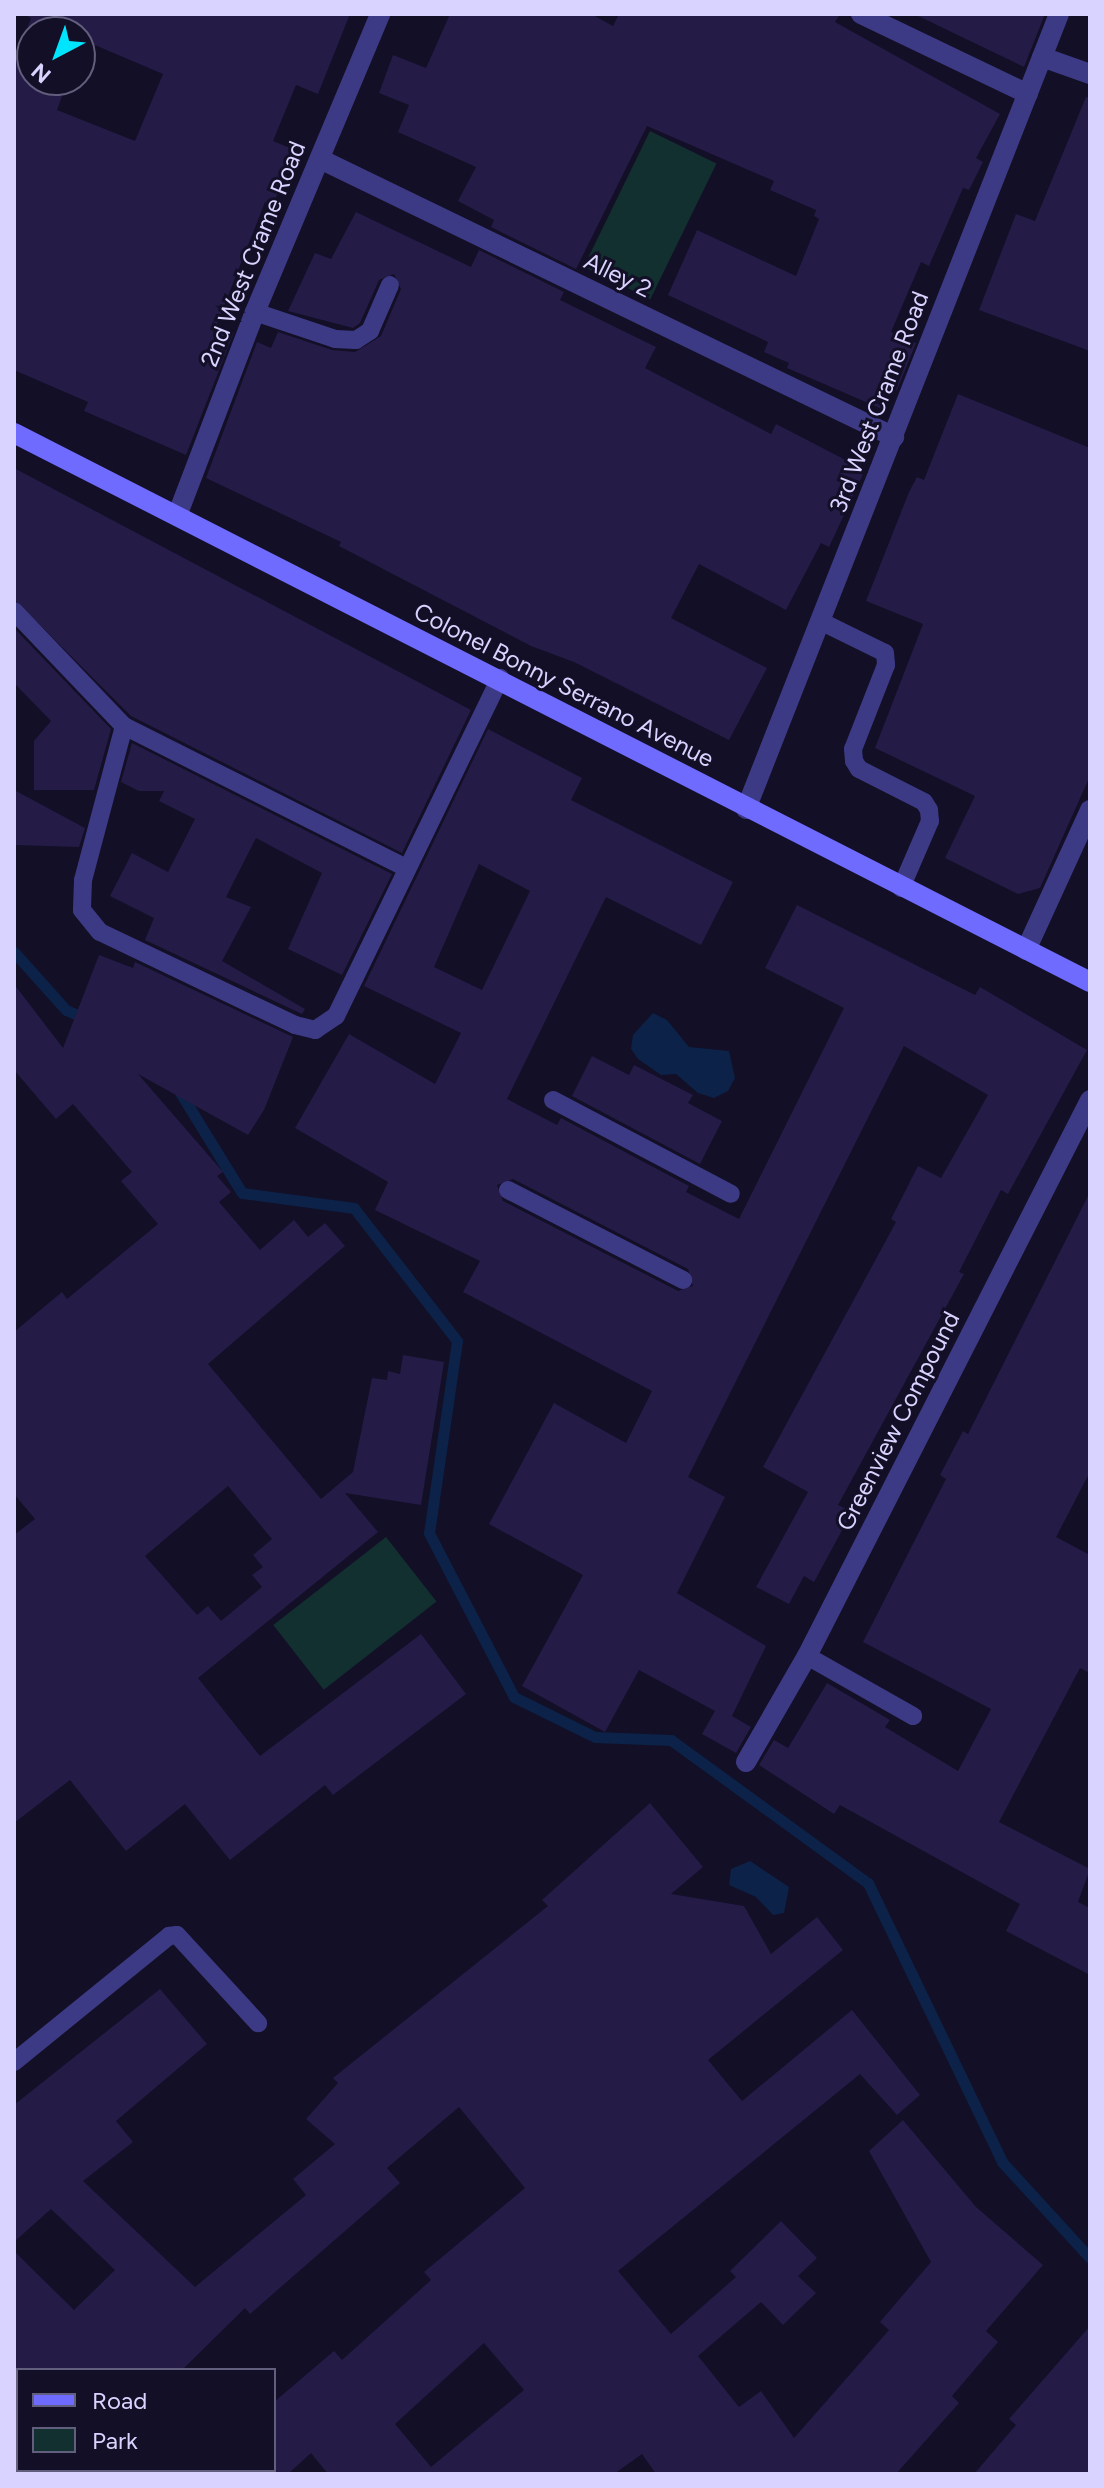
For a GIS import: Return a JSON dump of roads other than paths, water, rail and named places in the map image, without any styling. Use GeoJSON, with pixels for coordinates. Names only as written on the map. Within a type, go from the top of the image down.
{"type":"FeatureCollection","features":[{"type":"Feature","properties":{"kind":"main road","name":"Colonel Bonny Serrano Avenue"},"geometry":{"type":"LineString","coordinates":[[14,433],[500,678],[746,809],[1090,982]]}},
{"type":"Feature","properties":{"kind":"street","name":"2nd West Crame Road"},"geometry":{"type":"LineString","coordinates":[[177,516],[255,312],[380,14]]}},
{"type":"Feature","properties":{"kind":"street"},"geometry":{"type":"LineString","coordinates":[[861,14],[1028,94]]}},
{"type":"Feature","properties":{"kind":"street","name":"3rd West Crame Road"},"geometry":{"type":"LineString","coordinates":[[746,809],[1059,14]]}},
{"type":"Feature","properties":{"kind":"street"},"geometry":{"type":"LineString","coordinates":[[1042,57],[1090,74]]}},
{"type":"Feature","properties":{"kind":"street","name":"Alley 2"},"geometry":{"type":"LineString","coordinates":[[320,159],[894,437]]}},
{"type":"Feature","properties":{"kind":"street"},"geometry":{"type":"LineString","coordinates":[[1026,950],[1090,810]]}},
{"type":"Feature","properties":{"kind":"street","name":"Greenview Compound"},"geometry":{"type":"LineString","coordinates":[[746,1762],[807,1656],[1090,1100]]}},
{"type":"Feature","properties":{"kind":"lane"},"geometry":{"type":"LineString","coordinates":[[255,312],[335,339],[356,340],[370,331],[390,285]]}},
{"type":"Feature","properties":{"kind":"lane"},"geometry":{"type":"LineString","coordinates":[[14,611],[124,726],[406,868]]}},
{"type":"Feature","properties":{"kind":"lane"},"geometry":{"type":"LineString","coordinates":[[820,621],[885,653],[886,665],[853,749],[854,761],[859,769],[924,802],[929,810],[930,821],[901,888]]}},
{"type":"Feature","properties":{"kind":"lane"},"geometry":{"type":"LineString","coordinates":[[124,726],[83,880],[82,910],[100,932],[295,1025],[315,1030],[336,1016],[500,678]]}},
{"type":"Feature","properties":{"kind":"lane"},"geometry":{"type":"LineString","coordinates":[[553,1100],[731,1194]]}},
{"type":"Feature","properties":{"kind":"lane"},"geometry":{"type":"LineString","coordinates":[[508,1190],[683,1280]]}},
{"type":"Feature","properties":{"kind":"lane"},"geometry":{"type":"LineString","coordinates":[[807,1656],[913,1716]]}},
{"type":"Feature","properties":{"kind":"lane"},"geometry":{"type":"LineString","coordinates":[[14,2062],[169,1936],[177,1935],[258,2023]]}},
{"type":"Feature","properties":{"kind":"water"},"geometry":{"type":"Polygon","coordinates":[[[653,1013],[667,1020],[689,1047],[729,1051],[735,1078],[728,1091],[714,1098],[698,1093],[676,1074],[661,1075],[638,1059],[631,1049],[633,1035],[653,1013]]]}},
{"type":"Feature","properties":{"kind":"water"},"geometry":{"type":"Polygon","coordinates":[[[750,1861],[789,1887],[784,1913],[773,1915],[756,1897],[729,1885],[731,1869],[750,1861]]]}},
{"type":"Feature","properties":{"kind":"waterway"},"geometry":{"type":"LineString","coordinates":[[14,952],[66,1010],[90,1020]]}},
{"type":"Feature","properties":{"kind":"waterway"},"geometry":{"type":"LineString","coordinates":[[178,1089],[242,1193],[354,1208],[457,1341],[429,1533],[514,1697],[595,1737],[671,1740],[868,1883],[1002,2162],[1090,2258]]}}]}
